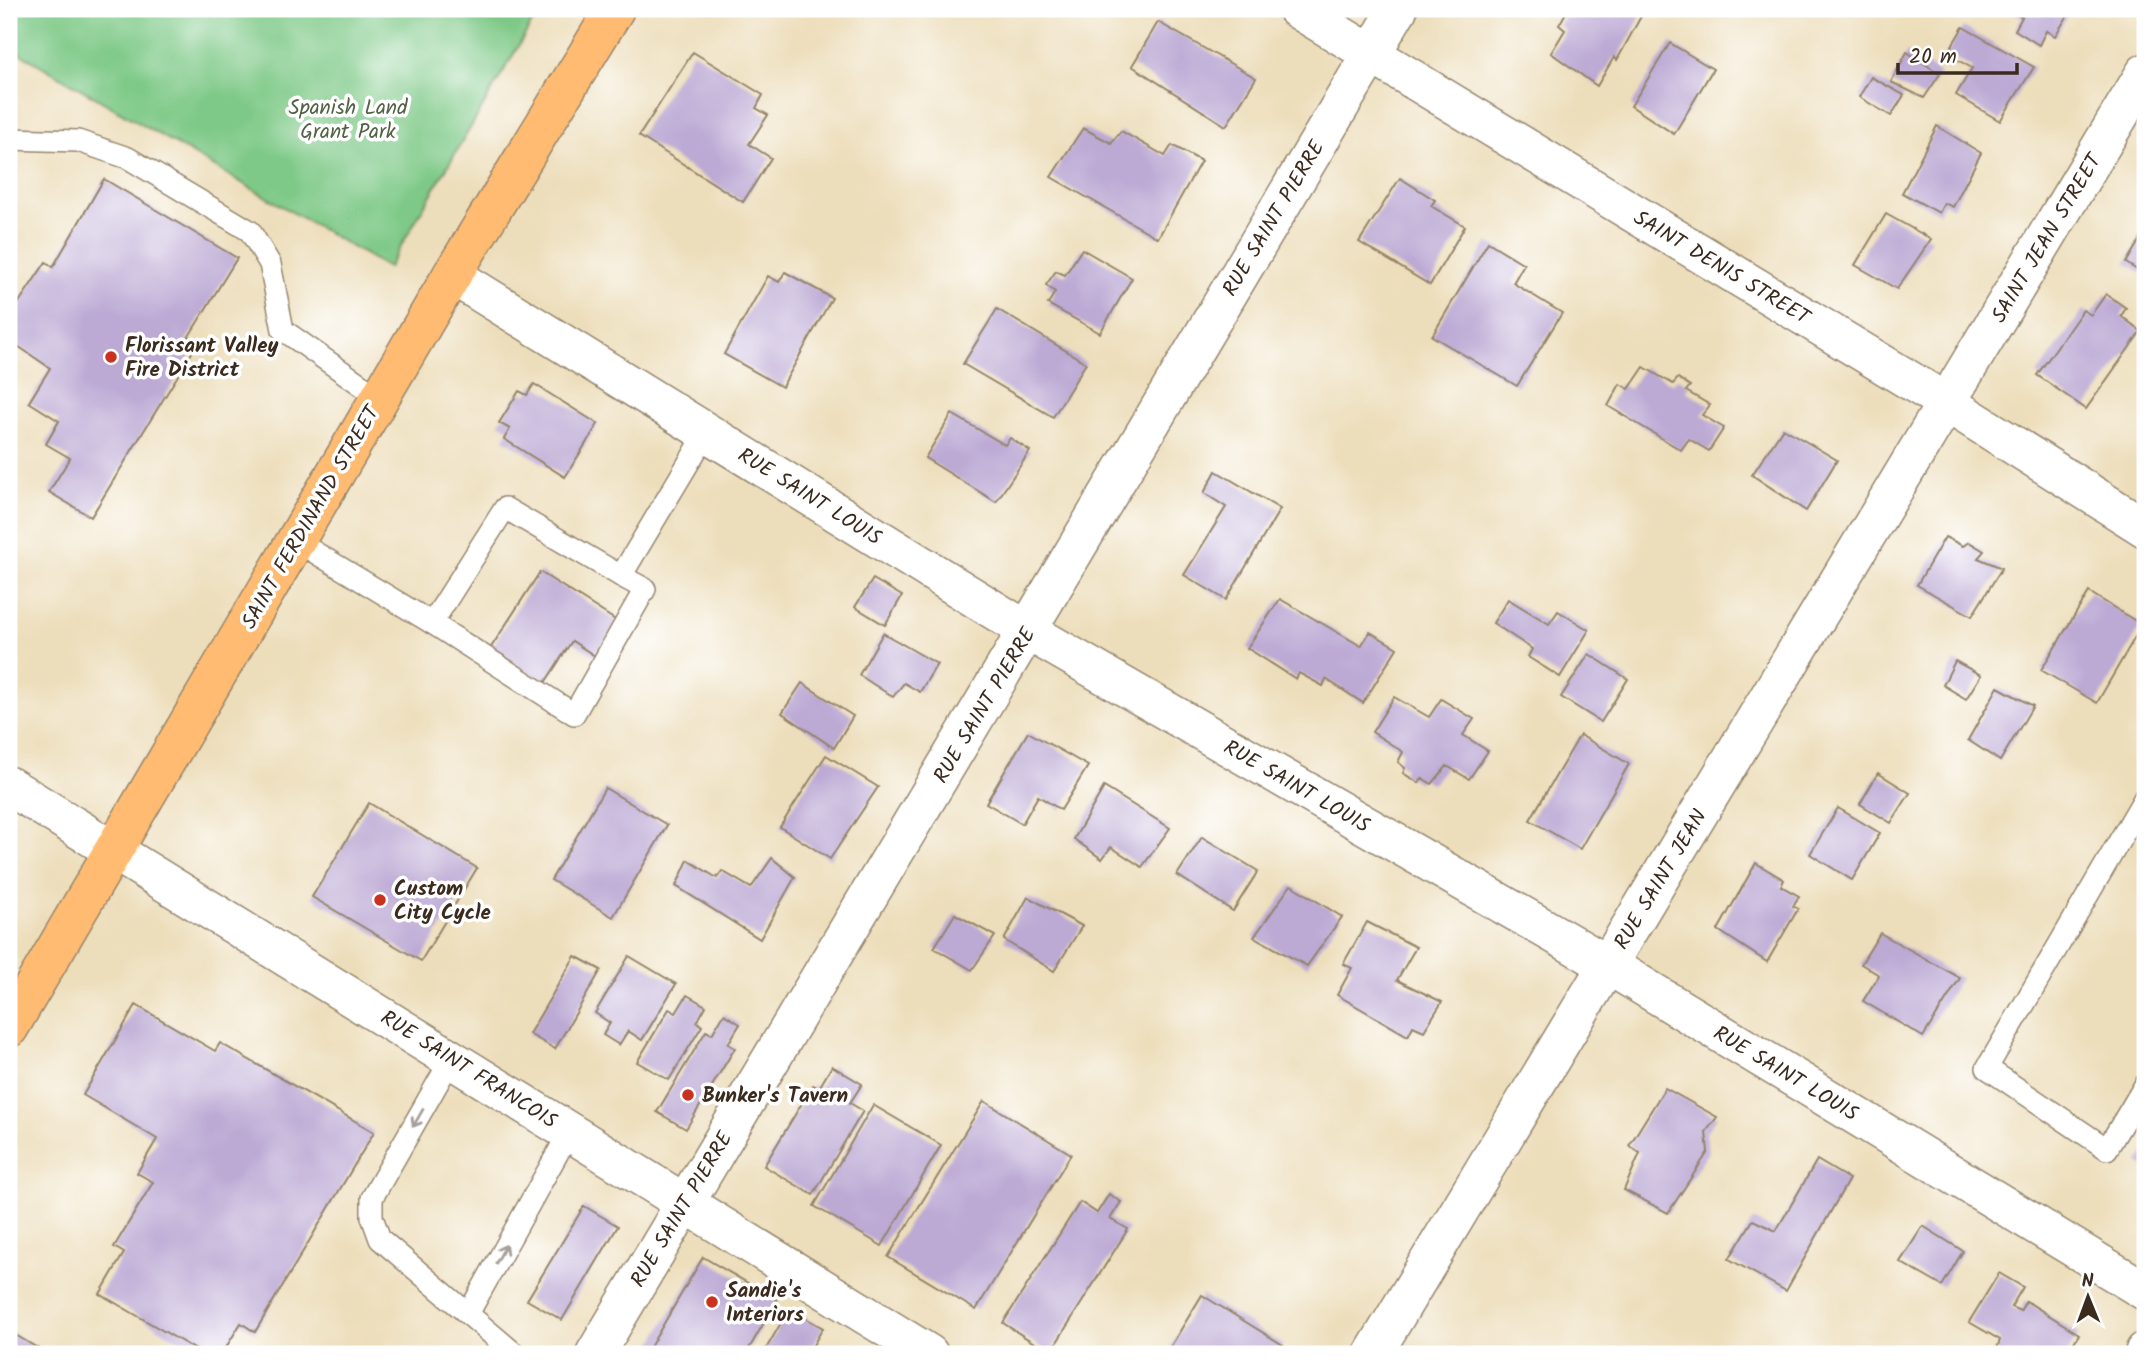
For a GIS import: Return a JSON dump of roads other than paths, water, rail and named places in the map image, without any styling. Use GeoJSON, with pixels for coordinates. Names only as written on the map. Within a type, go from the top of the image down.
{"type":"FeatureCollection","features":[{"type":"Feature","properties":{"kind":"main road","name":"SAINT FERDINAND STREET"},"geometry":{"type":"LineString","coordinates":[[9,1028],[452,275],[615,9]]}},
{"type":"Feature","properties":{"kind":"street","name":"SAINT DENIS STREET"},"geometry":{"type":"LineString","coordinates":[[1297,9],[1947,403],[2145,528]]}},
{"type":"Feature","properties":{"kind":"street","name":"RUE SAINT PIERRE"},"geometry":{"type":"LineString","coordinates":[[595,1354],[1398,9]]}},
{"type":"Feature","properties":{"kind":"street","name":"SAINT JEAN STREET"},"geometry":{"type":"LineString","coordinates":[[1947,403],[2145,73]]}},
{"type":"Feature","properties":{"kind":"street","name":"RUE SAINT LOUIS"},"geometry":{"type":"LineString","coordinates":[[452,275],[1028,631],[1608,965],[2145,1292]]}},
{"type":"Feature","properties":{"kind":"street","name":"RUE SAINT JEAN"},"geometry":{"type":"LineString","coordinates":[[1373,1354],[1947,403]]}},
{"type":"Feature","properties":{"kind":"street","name":"RUE SAINT FRANCOIS"},"geometry":{"type":"LineString","coordinates":[[9,786],[929,1354]]}},
{"type":"Feature","properties":{"kind":"lane"},"geometry":{"type":"LineString","coordinates":[[9,139],[78,141],[128,158],[250,231],[270,264],[283,330],[380,398]]}},
{"type":"Feature","properties":{"kind":"lane"},"geometry":{"type":"LineString","coordinates":[[621,576],[707,432]]}},
{"type":"Feature","properties":{"kind":"lane"},"geometry":{"type":"LineString","coordinates":[[296,541],[432,623],[574,714],[645,589],[505,508],[432,623]]}},
{"type":"Feature","properties":{"kind":"lane"},"geometry":{"type":"LineString","coordinates":[[2145,797],[1987,1068],[2108,1149],[2145,1085]]}},
{"type":"Feature","properties":{"kind":"lane"},"geometry":{"type":"LineString","coordinates":[[452,1058],[372,1198],[372,1217],[380,1239],[515,1354]]}},
{"type":"Feature","properties":{"kind":"lane"},"geometry":{"type":"LineString","coordinates":[[468,1314],[570,1131]]}},
{"type":"Feature","properties":{"kind":"place","name":"Florissant Valley Fire District"},"geometry":{"type":"Point","coordinates":[111,357]}},
{"type":"Feature","properties":{"kind":"place","name":"Custom City Cycle"},"geometry":{"type":"Point","coordinates":[380,900]}},
{"type":"Feature","properties":{"kind":"place","name":"Bunker's Tavern"},"geometry":{"type":"Point","coordinates":[688,1095]}},
{"type":"Feature","properties":{"kind":"place","name":"Sandie's Interiors"},"geometry":{"type":"Point","coordinates":[712,1302]}},
{"type":"Feature","properties":{"kind":"park label","name":"Spanish Land Grant Park"},"geometry":{"type":"Point","coordinates":[348,119]}}]}
